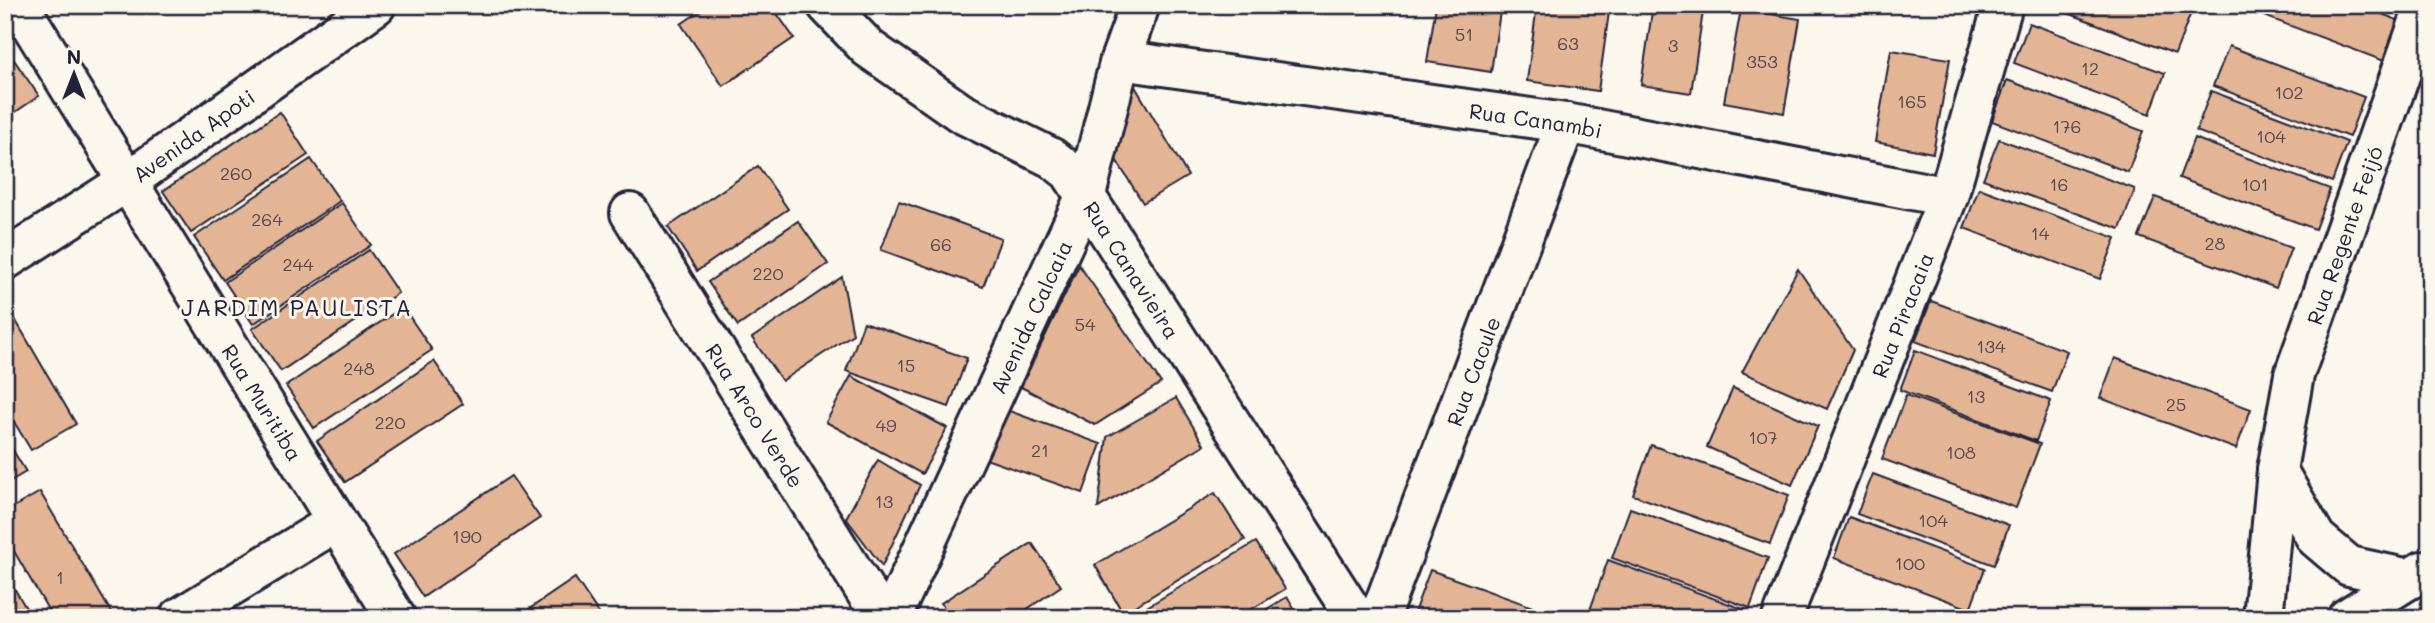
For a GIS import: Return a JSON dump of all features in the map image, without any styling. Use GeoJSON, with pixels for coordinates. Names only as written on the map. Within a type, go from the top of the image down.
{"type":"FeatureCollection","features":[{"type":"Feature","properties":{"kind":"main road","name":"Rua Muritiba"},"geometry":{"type":"LineString","coordinates":[[19,5],[396,618]]}},
{"type":"Feature","properties":{"kind":"main road","name":"Avenida Apoti"},"geometry":{"type":"LineString","coordinates":[[5,260],[128,181],[376,5]]}},
{"type":"Feature","properties":{"kind":"main road","name":"Rua Canavieira"},"geometry":{"type":"LineString","coordinates":[[827,5],[868,48],[961,113],[1052,158],[1070,172],[1356,618]]}},
{"type":"Feature","properties":{"kind":"main road","name":"Avenida Calcaia"},"geometry":{"type":"LineString","coordinates":[[891,618],[1086,195],[1120,60],[1140,5]]}},
{"type":"Feature","properties":{"kind":"main road","name":"Rua Piracaia"},"geometry":{"type":"LineString","coordinates":[[1783,618],[1948,197],[2003,5]]}},
{"type":"Feature","properties":{"kind":"main road","name":"Rua Regente Feijó"},"geometry":{"type":"LineString","coordinates":[[2263,618],[2277,470],[2294,375],[2425,5]]}},
{"type":"Feature","properties":{"kind":"main road","name":"Rua Canambi"},"geometry":{"type":"LineString","coordinates":[[1120,60],[1566,123],[1948,197]]}},
{"type":"Feature","properties":{"kind":"main road","name":"Rua Cacule"},"geometry":{"type":"LineString","coordinates":[[1379,618],[1566,123]]}},
{"type":"Feature","properties":{"kind":"main road","name":"Rua Arco Verde"},"geometry":{"type":"LineString","coordinates":[[630,213],[882,618]]}},
{"type":"Feature","properties":{"kind":"main road"},"geometry":{"type":"LineString","coordinates":[[2277,470],[2316,538],[2349,566],[2420,573]]}},
{"type":"Feature","properties":{"kind":"main road"},"geometry":{"type":"LineString","coordinates":[[179,618],[336,522]]}},
{"type":"Feature","properties":{"kind":"main road"},"geometry":{"type":"LineString","coordinates":[[2347,618],[2420,573]]}},
{"type":"Feature","properties":{"kind":"building"},"geometry":{"type":"Polygon","coordinates":[[[709,5],[771,5],[794,38],[723,86],[681,24],[709,5]]]}},
{"type":"Feature","properties":{"kind":"building"},"geometry":{"type":"Polygon","coordinates":[[[1436,5],[1501,5],[1491,72],[1427,62],[1436,5]]]}},
{"type":"Feature","properties":{"kind":"building"},"geometry":{"type":"Polygon","coordinates":[[[1537,5],[1610,5],[1598,91],[1527,81],[1537,5]]]}},
{"type":"Feature","properties":{"kind":"building"},"geometry":{"type":"Polygon","coordinates":[[[1653,5],[1704,5],[1691,93],[1641,85],[1653,5]]]}},
{"type":"Feature","properties":{"kind":"building"},"geometry":{"type":"Polygon","coordinates":[[[2047,5],[2194,5],[2175,54],[2047,5]]]}},
{"type":"Feature","properties":{"kind":"building"},"geometry":{"type":"Polygon","coordinates":[[[2250,5],[2359,5],[2400,21],[2384,61],[2248,10],[2250,5]]]}},
{"type":"Feature","properties":{"kind":"building"},"geometry":{"type":"Polygon","coordinates":[[[1741,9],[1800,19],[1784,113],[1724,102],[1741,9]]]}},
{"type":"Feature","properties":{"kind":"building"},"geometry":{"type":"Polygon","coordinates":[[[2029,23],[2165,73],[2150,114],[2014,63],[2029,23]]]}},
{"type":"Feature","properties":{"kind":"building"},"geometry":{"type":"Polygon","coordinates":[[[2229,46],[2364,97],[2349,137],[2213,86],[2229,46]]]}},
{"type":"Feature","properties":{"kind":"building"},"geometry":{"type":"Polygon","coordinates":[[[1891,50],[1950,59],[1933,153],[1875,142],[1891,50]]]}},
{"type":"Feature","properties":{"kind":"building"},"geometry":{"type":"Polygon","coordinates":[[[10,54],[39,96],[5,119],[5,57],[10,54]]]}},
{"type":"Feature","properties":{"kind":"building"},"geometry":{"type":"Polygon","coordinates":[[[2007,80],[2143,131],[2128,172],[1992,121],[2007,80]]]}},
{"type":"Feature","properties":{"kind":"building"},"geometry":{"type":"Polygon","coordinates":[[[1133,83],[1188,176],[1143,203],[1113,155],[1133,83]]]}},
{"type":"Feature","properties":{"kind":"building"},"geometry":{"type":"Polygon","coordinates":[[[2211,91],[2347,142],[2332,182],[2196,131],[2211,91]]]}},
{"type":"Feature","properties":{"kind":"building"},"geometry":{"type":"Polygon","coordinates":[[[280,112],[308,155],[191,233],[163,191],[280,112]]]}},
{"type":"Feature","properties":{"kind":"building"},"geometry":{"type":"Polygon","coordinates":[[[2194,138],[2330,189],[2315,229],[2179,178],[2194,138]]]}},
{"type":"Feature","properties":{"kind":"building"},"geometry":{"type":"Polygon","coordinates":[[[1999,139],[2135,189],[2120,229],[1983,179],[1999,139]]]}},
{"type":"Feature","properties":{"kind":"building"},"geometry":{"type":"Polygon","coordinates":[[[311,159],[340,201],[223,280],[194,237],[311,159]]]}},
{"type":"Feature","properties":{"kind":"building"},"geometry":{"type":"Polygon","coordinates":[[[758,166],[788,209],[697,271],[668,227],[758,166]]]}},
{"type":"Feature","properties":{"kind":"building"},"geometry":{"type":"Polygon","coordinates":[[[1979,188],[2116,238],[2100,279],[1964,228],[1979,188]]]}},
{"type":"Feature","properties":{"kind":"building"},"geometry":{"type":"Polygon","coordinates":[[[2155,197],[2291,248],[2276,288],[2139,237],[2155,197]]]}},
{"type":"Feature","properties":{"kind":"building"},"geometry":{"type":"Polygon","coordinates":[[[899,201],[1001,238],[983,287],[881,250],[899,201]]]}},
{"type":"Feature","properties":{"kind":"building"},"geometry":{"type":"Polygon","coordinates":[[[342,203],[371,245],[253,324],[225,282],[342,203]]]}},
{"type":"Feature","properties":{"kind":"building"},"geometry":{"type":"Polygon","coordinates":[[[798,221],[828,264],[738,326],[708,282],[798,221]]]}},
{"type":"Feature","properties":{"kind":"building"},"geometry":{"type":"Polygon","coordinates":[[[369,250],[398,293],[281,371],[252,329],[369,250]]]}},
{"type":"Feature","properties":{"kind":"building"},"geometry":{"type":"Polygon","coordinates":[[[1079,265],[1161,383],[1095,425],[1021,387],[1079,265]]]}},
{"type":"Feature","properties":{"kind":"building"},"geometry":{"type":"Polygon","coordinates":[[[1798,269],[1853,350],[1827,409],[1742,372],[1798,269]]]}},
{"type":"Feature","properties":{"kind":"building"},"geometry":{"type":"Polygon","coordinates":[[[842,277],[853,334],[782,381],[752,338],[842,277]]]}},
{"type":"Feature","properties":{"kind":"building"},"geometry":{"type":"Polygon","coordinates":[[[1931,301],[2067,351],[2052,392],[1915,341],[1931,301]]]}},
{"type":"Feature","properties":{"kind":"building"},"geometry":{"type":"Polygon","coordinates":[[[5,302],[76,424],[31,450],[5,407],[5,302]]]}},
{"type":"Feature","properties":{"kind":"building"},"geometry":{"type":"Polygon","coordinates":[[[403,307],[432,350],[314,428],[286,386],[403,307]]]}},
{"type":"Feature","properties":{"kind":"building"},"geometry":{"type":"Polygon","coordinates":[[[864,322],[967,358],[949,407],[846,371],[864,322]]]}},
{"type":"Feature","properties":{"kind":"building"},"geometry":{"type":"Polygon","coordinates":[[[1915,350],[2051,401],[2036,441],[1900,390],[1915,350]]]}},
{"type":"Feature","properties":{"kind":"building"},"geometry":{"type":"Polygon","coordinates":[[[2115,358],[2251,409],[2236,449],[2100,398],[2115,358]]]}},
{"type":"Feature","properties":{"kind":"building"},"geometry":{"type":"Polygon","coordinates":[[[434,361],[463,404],[345,482],[317,441],[434,361]]]}},
{"type":"Feature","properties":{"kind":"building"},"geometry":{"type":"Polygon","coordinates":[[[851,376],[947,428],[922,474],[826,422],[851,376]]]}},
{"type":"Feature","properties":{"kind":"building"},"geometry":{"type":"Polygon","coordinates":[[[1733,388],[1818,426],[1792,485],[1707,447],[1733,388]]]}},
{"type":"Feature","properties":{"kind":"building"},"geometry":{"type":"Polygon","coordinates":[[[1906,395],[2040,444],[2016,508],[1882,459],[1906,395]]]}},
{"type":"Feature","properties":{"kind":"building"},"geometry":{"type":"Polygon","coordinates":[[[1176,398],[1204,445],[1098,508],[1107,437],[1176,398]]]}},
{"type":"Feature","properties":{"kind":"building"},"geometry":{"type":"Polygon","coordinates":[[[998,407],[1101,444],[1083,493],[980,457],[998,407]]]}},
{"type":"Feature","properties":{"kind":"building"},"geometry":{"type":"Polygon","coordinates":[[[5,437],[26,472],[5,484],[5,437]]]}},
{"type":"Feature","properties":{"kind":"building"},"geometry":{"type":"Polygon","coordinates":[[[1651,445],[1789,495],[1770,544],[1633,495],[1651,445]]]}},
{"type":"Feature","properties":{"kind":"building"},"geometry":{"type":"Polygon","coordinates":[[[878,460],[920,485],[882,566],[846,518],[878,460]]]}},
{"type":"Feature","properties":{"kind":"building"},"geometry":{"type":"Polygon","coordinates":[[[1873,474],[2009,525],[1994,565],[1857,514],[1873,474]]]}},
{"type":"Feature","properties":{"kind":"building"},"geometry":{"type":"Polygon","coordinates":[[[511,476],[540,518],[423,597],[394,554],[511,476]]]}},
{"type":"Feature","properties":{"kind":"building"},"geometry":{"type":"Polygon","coordinates":[[[40,492],[114,617],[53,618],[5,536],[5,512],[40,492]]]}},
{"type":"Feature","properties":{"kind":"building"},"geometry":{"type":"Polygon","coordinates":[[[1215,493],[1245,540],[1123,613],[1095,565],[1215,493]]]}},
{"type":"Feature","properties":{"kind":"building"},"geometry":{"type":"Polygon","coordinates":[[[1630,508],[1768,558],[1750,608],[1612,558],[1630,508]]]}},
{"type":"Feature","properties":{"kind":"building"},"geometry":{"type":"Polygon","coordinates":[[[1849,517],[1985,568],[1970,609],[1834,558],[1849,517]]]}},
{"type":"Feature","properties":{"kind":"building"},"geometry":{"type":"Polygon","coordinates":[[[1256,542],[1285,589],[1237,618],[1138,618],[1135,614],[1256,542]]]}},
{"type":"Feature","properties":{"kind":"building"},"geometry":{"type":"Polygon","coordinates":[[[1032,543],[1061,586],[1014,618],[951,618],[941,603],[1032,543]]]}},
{"type":"Feature","properties":{"kind":"building"},"geometry":{"type":"Polygon","coordinates":[[[1608,560],[1746,610],[1743,618],[1613,618],[1590,610],[1608,560]]]}},
{"type":"Feature","properties":{"kind":"building"},"geometry":{"type":"Polygon","coordinates":[[[1430,570],[1563,618],[1412,618],[1430,570]]]}},
{"type":"Feature","properties":{"kind":"building"},"geometry":{"type":"Polygon","coordinates":[[[5,573],[32,618],[5,618],[5,573]]]}},
{"type":"Feature","properties":{"kind":"building"},"geometry":{"type":"Polygon","coordinates":[[[575,578],[602,618],[516,618],[575,578]]]}},
{"type":"Feature","properties":{"kind":"building"},"geometry":{"type":"Polygon","coordinates":[[[1287,597],[1300,618],[1252,618],[1287,597]]]}},
{"type":"Feature","properties":{"kind":"district","name":"JARDIM PAULISTA"},"geometry":{"type":"Point","coordinates":[297,307]}}]}
